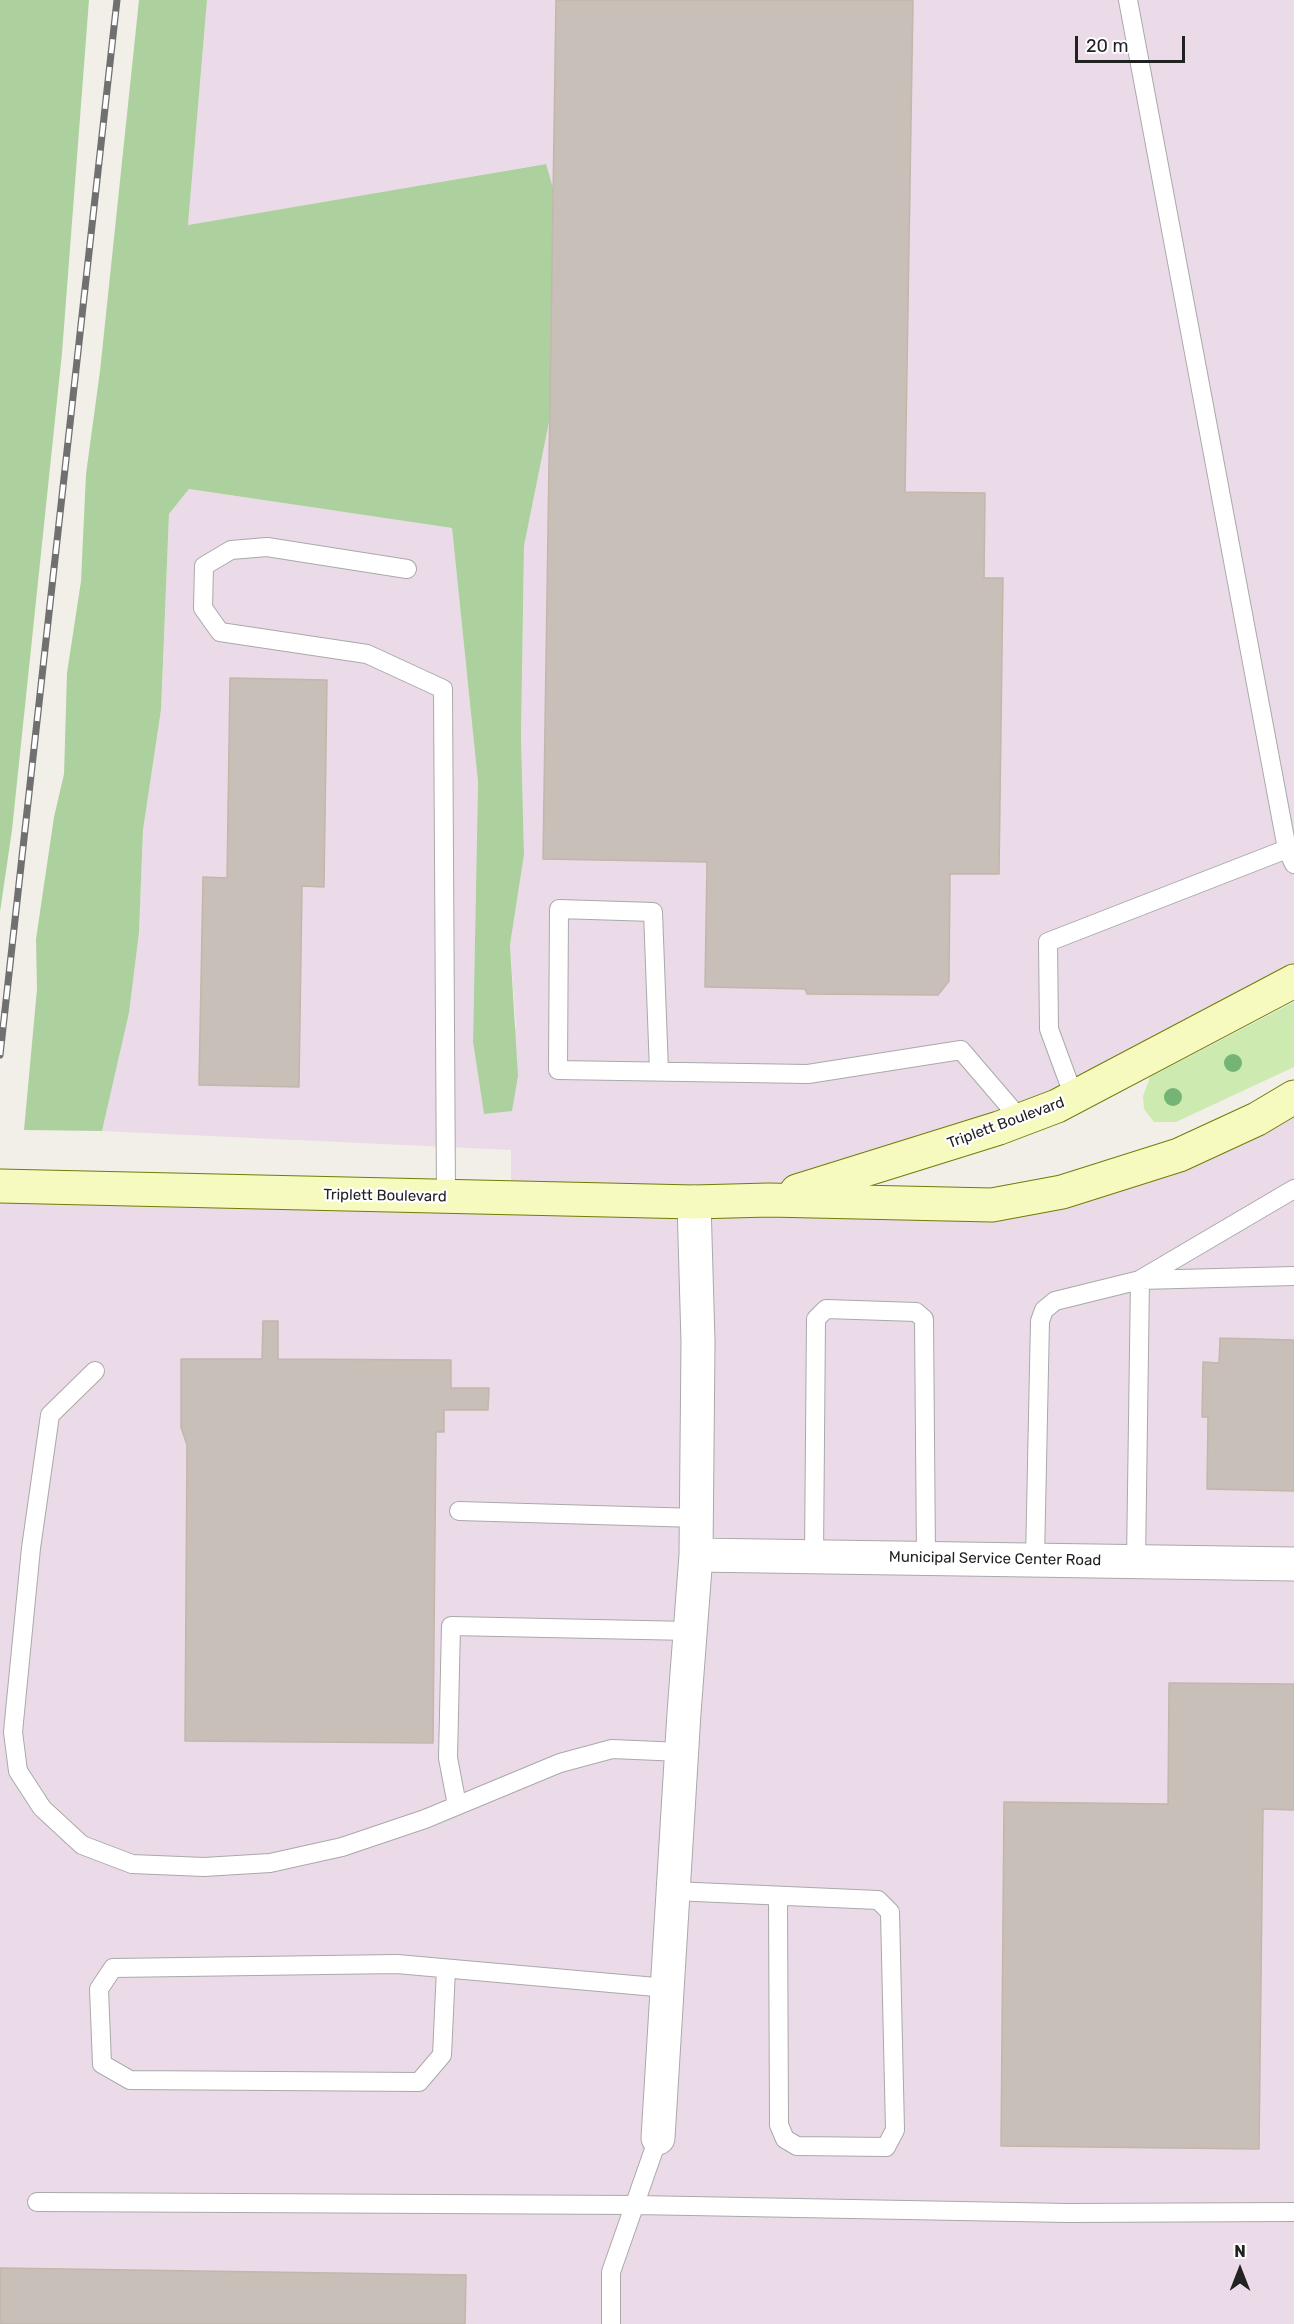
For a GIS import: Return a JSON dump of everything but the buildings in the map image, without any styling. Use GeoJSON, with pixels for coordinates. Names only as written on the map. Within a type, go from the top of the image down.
{"type":"FeatureCollection","features":[{"type":"Feature","properties":{"kind":"main road","name":"Triplett Boulevard"},"geometry":{"type":"LineString","coordinates":[[769,1200],[1021,1120],[1074,1097],[1294,981]]}},
{"type":"Feature","properties":{"kind":"main road","name":"Triplett Boulevard"},"geometry":{"type":"LineString","coordinates":[[0,1186],[694,1202],[769,1200],[992,1205],[1062,1192],[1179,1155],[1257,1119],[1294,1097]]}},
{"type":"Feature","properties":{"kind":"street"},"geometry":{"type":"LineString","coordinates":[[658,2138],[681,1752],[696,1555],[698,1342],[694,1202]]}},
{"type":"Feature","properties":{"kind":"street","name":"Municipal Service Center Road"},"geometry":{"type":"LineString","coordinates":[[696,1555],[1294,1564]]}},
{"type":"Feature","properties":{"kind":"lane"},"geometry":{"type":"LineString","coordinates":[[1074,1097],[1049,1029],[1048,942],[1291,856],[1128,0]]}},
{"type":"Feature","properties":{"kind":"lane"},"geometry":{"type":"LineString","coordinates":[[407,568],[267,547],[231,550],[204,566],[203,608],[220,632],[367,654],[443,689],[446,1197]]}},
{"type":"Feature","properties":{"kind":"lane"},"geometry":{"type":"LineString","coordinates":[[659,1071],[653,912],[560,909],[558,1070],[808,1074],[961,1050],[1021,1120]]}},
{"type":"Feature","properties":{"kind":"lane"},"geometry":{"type":"LineString","coordinates":[[1140,1280],[1294,1189]]}},
{"type":"Feature","properties":{"kind":"lane"},"geometry":{"type":"LineString","coordinates":[[1035,1559],[1040,1321],[1044,1310],[1055,1300],[1140,1280],[1294,1276]]}},
{"type":"Feature","properties":{"kind":"lane"},"geometry":{"type":"LineString","coordinates":[[1136,1561],[1140,1280]]}},
{"type":"Feature","properties":{"kind":"lane"},"geometry":{"type":"LineString","coordinates":[[814,1556],[816,1319],[826,1309],[916,1311],[924,1319],[926,1558]]}},
{"type":"Feature","properties":{"kind":"lane"},"geometry":{"type":"LineString","coordinates":[[95,1371],[50,1415],[31,1548],[13,1732],[18,1771],[42,1809],[82,1845],[132,1864],[204,1867],[270,1863],[342,1847],[457,1805],[560,1763],[612,1749],[681,1752]]}},
{"type":"Feature","properties":{"kind":"lane"},"geometry":{"type":"LineString","coordinates":[[459,1510],[697,1518]]}},
{"type":"Feature","properties":{"kind":"lane"},"geometry":{"type":"LineString","coordinates":[[457,1805],[448,1758],[451,1626],[690,1631]]}},
{"type":"Feature","properties":{"kind":"lane"},"geometry":{"type":"LineString","coordinates":[[673,1891],[878,1900],[890,1912],[895,2130],[886,2147],[798,2146],[785,2139],[779,2125],[778,1896]]}},
{"type":"Feature","properties":{"kind":"lane"},"geometry":{"type":"LineString","coordinates":[[446,1969],[442,2055],[419,2082],[130,2080],[102,2064],[99,1989],[113,1968],[397,1964],[667,1988]]}},
{"type":"Feature","properties":{"kind":"lane"},"geometry":{"type":"LineString","coordinates":[[611,2324],[611,2272],[658,2138]]}},
{"type":"Feature","properties":{"kind":"lane"},"geometry":{"type":"LineString","coordinates":[[37,2202],[636,2205],[1068,2213],[1294,2212]]}},
{"type":"Feature","properties":{"kind":"shaded area"},"geometry":{"type":"Polygon","coordinates":[[[207,0],[1294,0],[1294,981],[1161,1053],[772,1199],[992,1205],[1294,1097],[1294,2324],[0,2324],[0,1186],[511,1198],[511,1150],[102,1131],[129,1013],[139,933],[143,830],[161,710],[169,514],[189,489],[452,528],[478,782],[473,1042],[484,1114],[516,1026],[510,945],[524,855],[521,736],[524,546],[550,417],[545,164],[188,225],[207,0]]]}},
{"type":"Feature","properties":{"kind":"green space"},"geometry":{"type":"Polygon","coordinates":[[[0,0],[89,0],[62,353],[12,830],[0,912],[0,0]]]}},
{"type":"Feature","properties":{"kind":"green space"},"geometry":{"type":"Polygon","coordinates":[[[139,0],[207,0],[188,225],[546,164],[553,188],[550,417],[524,546],[521,736],[524,855],[510,945],[518,1076],[512,1111],[484,1114],[473,1042],[478,782],[452,528],[189,489],[169,514],[161,710],[143,830],[139,933],[129,1013],[102,1131],[24,1130],[37,989],[36,939],[54,817],[64,774],[67,673],[81,581],[86,474],[100,371],[139,0]]]}},
{"type":"Feature","properties":{"kind":"green space"},"geometry":{"type":"Polygon","coordinates":[[[1294,1002],[1294,1067],[1176,1122],[1154,1122],[1144,1109],[1143,1096],[1150,1077],[1294,1002]]]}},
{"type":"Feature","properties":{"kind":"railway"},"geometry":{"type":"LineString","coordinates":[[0,1055],[117,0]]}}]}
